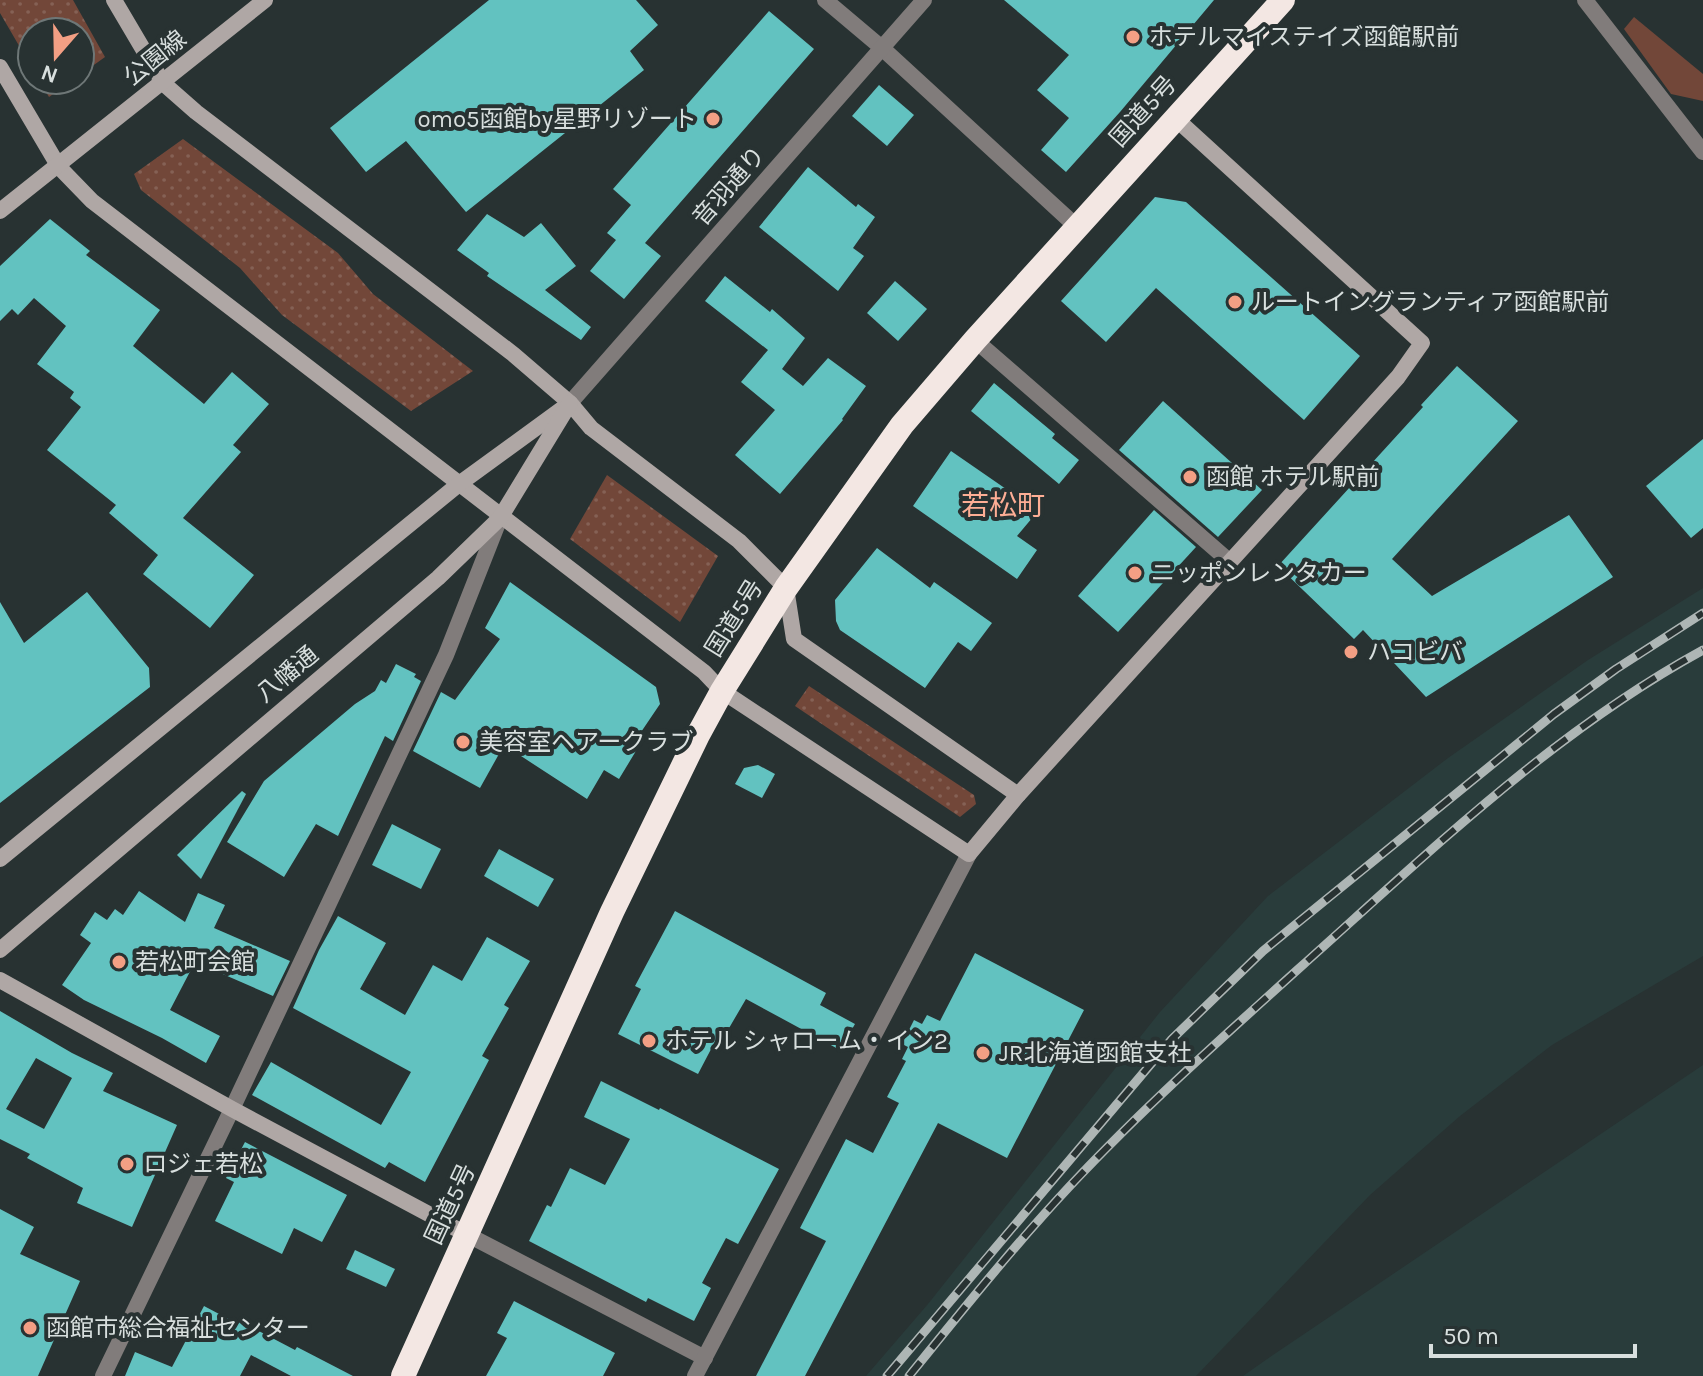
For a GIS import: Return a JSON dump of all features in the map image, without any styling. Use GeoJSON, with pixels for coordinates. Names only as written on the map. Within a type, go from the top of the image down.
{"type":"FeatureCollection","features":[{"type":"Feature","properties":{"kind":"highway","name":"国道5号"},"geometry":{"type":"LineString","coordinates":[[403,1376],[612,912],[722,691],[786,588],[902,425],[1174,117],[1283,0]]}},
{"type":"Feature","properties":{"kind":"street"},"geometry":{"type":"LineString","coordinates":[[114,0],[163,83],[196,112],[513,354],[570,403],[591,428],[739,541],[786,588],[794,639],[1018,795]]}},
{"type":"Feature","properties":{"kind":"street","name":"公園線"},"geometry":{"type":"LineString","coordinates":[[0,211],[265,0]]}},
{"type":"Feature","properties":{"kind":"street"},"geometry":{"type":"LineString","coordinates":[[825,0],[882,48],[1077,227]]}},
{"type":"Feature","properties":{"kind":"street","name":"音羽通り"},"geometry":{"type":"LineString","coordinates":[[570,403],[924,0]]}},
{"type":"Feature","properties":{"kind":"street"},"geometry":{"type":"LineString","coordinates":[[1585,0],[1703,152]]}},
{"type":"Feature","properties":{"kind":"street"},"geometry":{"type":"LineString","coordinates":[[0,67],[59,167],[92,201],[704,672],[722,691],[969,854]]}},
{"type":"Feature","properties":{"kind":"street"},"geometry":{"type":"LineString","coordinates":[[695,1376],[969,854],[1018,795],[1398,377],[1422,343],[1174,117]]}},
{"type":"Feature","properties":{"kind":"street"},"geometry":{"type":"LineString","coordinates":[[975,340],[1229,561]]}},
{"type":"Feature","properties":{"kind":"street"},"geometry":{"type":"LineString","coordinates":[[0,859],[459,484],[570,403]]}},
{"type":"Feature","properties":{"kind":"street","name":"八幡通"},"geometry":{"type":"LineString","coordinates":[[0,950],[438,578],[500,518],[570,403]]}},
{"type":"Feature","properties":{"kind":"street"},"geometry":{"type":"LineString","coordinates":[[103,1376],[446,655],[500,518]]}},
{"type":"Feature","properties":{"kind":"street"},"geometry":{"type":"LineString","coordinates":[[0,980],[232,1109],[705,1358]]}},
{"type":"Feature","properties":{"kind":"shaded area"},"geometry":{"type":"Polygon","coordinates":[[[0,0],[73,0],[82,16],[16,16],[16,40],[0,13],[0,0]]]}},
{"type":"Feature","properties":{"kind":"shaded area"},"geometry":{"type":"Polygon","coordinates":[[[1634,17],[1703,74],[1703,101],[1671,94],[1624,29],[1634,17]]]}},
{"type":"Feature","properties":{"kind":"shaded area"},"geometry":{"type":"Polygon","coordinates":[[[96,41],[105,57],[96,63],[96,41]]]}},
{"type":"Feature","properties":{"kind":"shaded area"},"geometry":{"type":"Polygon","coordinates":[[[183,139],[338,253],[373,294],[473,371],[411,411],[282,315],[240,268],[141,190],[134,174],[183,139]]]}},
{"type":"Feature","properties":{"kind":"shaded area"},"geometry":{"type":"Polygon","coordinates":[[[607,475],[718,556],[680,622],[570,539],[607,475]]]}},
{"type":"Feature","properties":{"kind":"shaded area"},"geometry":{"type":"Polygon","coordinates":[[[1703,588],[1703,956],[1552,1045],[1460,1116],[1370,1195],[1196,1376],[866,1376],[928,1304],[1160,1012],[1268,896],[1448,758],[1588,660],[1703,588]]]}},
{"type":"Feature","properties":{"kind":"shaded area"},"geometry":{"type":"Polygon","coordinates":[[[809,686],[974,795],[976,804],[960,817],[795,706],[809,686]]]}},
{"type":"Feature","properties":{"kind":"shaded area"},"geometry":{"type":"Polygon","coordinates":[[[1703,1065],[1703,1376],[1243,1376],[1270,1357],[1703,1065]]]}},
{"type":"Feature","properties":{"kind":"building"},"geometry":{"type":"Polygon","coordinates":[[[489,0],[636,0],[658,25],[630,51],[644,70],[466,212],[406,141],[366,172],[330,128],[489,0]]]}},
{"type":"Feature","properties":{"kind":"building"},"geometry":{"type":"Polygon","coordinates":[[[1004,0],[1214,0],[1066,172],[1041,150],[1069,118],[1037,90],[1069,55],[1004,0]]]}},
{"type":"Feature","properties":{"kind":"building","name":"omo5函館by星野リゾート"},"geometry":{"type":"Polygon","coordinates":[[[769,11],[814,49],[645,243],[661,256],[624,299],[590,271],[616,240],[607,233],[631,205],[613,189],[769,11]]]}},
{"type":"Feature","properties":{"kind":"building"},"geometry":{"type":"Polygon","coordinates":[[[879,85],[914,115],[887,146],[852,116],[879,85]]]}},
{"type":"Feature","properties":{"kind":"building"},"geometry":{"type":"Polygon","coordinates":[[[808,167],[856,207],[858,204],[875,217],[853,248],[864,256],[838,291],[759,227],[808,167]]]}},
{"type":"Feature","properties":{"kind":"building","name":"ルートイングランティア函館駅前"},"geometry":{"type":"Polygon","coordinates":[[[1155,197],[1186,202],[1360,356],[1304,420],[1156,288],[1106,342],[1061,301],[1155,197]]]}},
{"type":"Feature","properties":{"kind":"building"},"geometry":{"type":"Polygon","coordinates":[[[487,214],[524,237],[541,223],[576,266],[545,290],[591,327],[581,340],[487,276],[489,273],[457,250],[487,214]]]}},
{"type":"Feature","properties":{"kind":"building"},"geometry":{"type":"Polygon","coordinates":[[[50,219],[90,251],[86,255],[160,310],[133,346],[204,404],[232,372],[269,404],[233,445],[241,452],[183,518],[254,575],[210,628],[143,574],[158,555],[109,513],[116,505],[47,450],[81,407],[70,398],[74,392],[37,364],[66,326],[34,298],[18,315],[12,309],[0,321],[0,266],[50,219]]]}},
{"type":"Feature","properties":{"kind":"building"},"geometry":{"type":"Polygon","coordinates":[[[725,276],[770,312],[772,309],[805,338],[782,369],[803,386],[828,358],[866,386],[843,420],[780,494],[735,455],[775,410],[741,382],[768,350],[705,301],[725,276]]]}},
{"type":"Feature","properties":{"kind":"building"},"geometry":{"type":"Polygon","coordinates":[[[895,281],[927,309],[898,341],[867,313],[895,281]]]}},
{"type":"Feature","properties":{"kind":"building"},"geometry":{"type":"Polygon","coordinates":[[[1457,366],[1518,421],[1392,559],[1432,596],[1569,515],[1613,577],[1426,697],[1363,630],[1354,639],[1278,566],[1457,366]]]}},
{"type":"Feature","properties":{"kind":"building"},"geometry":{"type":"Polygon","coordinates":[[[994,383],[1055,434],[1052,438],[1079,460],[1059,484],[971,411],[994,383]]]}},
{"type":"Feature","properties":{"kind":"building"},"geometry":{"type":"Polygon","coordinates":[[[1163,401],[1262,490],[1218,537],[1119,450],[1163,401]]]}},
{"type":"Feature","properties":{"kind":"building"},"geometry":{"type":"Polygon","coordinates":[[[1703,439],[1703,528],[1691,538],[1646,486],[1703,439]]]}},
{"type":"Feature","properties":{"kind":"building"},"geometry":{"type":"Polygon","coordinates":[[[951,451],[1038,511],[1017,536],[1037,550],[1017,579],[913,506],[951,451]]]}},
{"type":"Feature","properties":{"kind":"building","name":"ニッポンレンタカー"},"geometry":{"type":"Polygon","coordinates":[[[1154,510],[1196,547],[1118,632],[1078,596],[1154,510]]]}},
{"type":"Feature","properties":{"kind":"building"},"geometry":{"type":"Polygon","coordinates":[[[877,548],[930,588],[934,582],[992,623],[971,651],[958,642],[925,688],[840,630],[836,621],[835,600],[877,548]]]}},
{"type":"Feature","properties":{"kind":"building"},"geometry":{"type":"Polygon","coordinates":[[[510,582],[656,687],[660,704],[637,738],[642,741],[619,779],[604,770],[587,799],[504,745],[480,788],[413,751],[441,692],[455,700],[500,639],[485,628],[510,582]]]}},
{"type":"Feature","properties":{"kind":"building"},"geometry":{"type":"Polygon","coordinates":[[[87,592],[149,668],[150,687],[0,803],[0,602],[24,643],[87,592]]]}},
{"type":"Feature","properties":{"kind":"building"},"geometry":{"type":"Polygon","coordinates":[[[396,664],[416,674],[414,677],[421,681],[393,741],[385,736],[338,836],[316,824],[284,877],[227,842],[264,781],[355,704],[375,691],[381,680],[386,683],[396,664]]]}},
{"type":"Feature","properties":{"kind":"building"},"geometry":{"type":"Polygon","coordinates":[[[758,765],[775,774],[762,798],[735,784],[744,768],[758,765]]]}},
{"type":"Feature","properties":{"kind":"building"},"geometry":{"type":"Polygon","coordinates":[[[242,791],[246,794],[201,879],[177,855],[242,791]]]}},
{"type":"Feature","properties":{"kind":"building"},"geometry":{"type":"Polygon","coordinates":[[[392,824],[441,849],[421,889],[372,865],[392,824]]]}},
{"type":"Feature","properties":{"kind":"building"},"geometry":{"type":"Polygon","coordinates":[[[499,849],[554,879],[538,907],[484,876],[499,849]]]}},
{"type":"Feature","properties":{"kind":"building"},"geometry":{"type":"Polygon","coordinates":[[[139,891],[185,922],[198,893],[225,905],[214,928],[290,961],[273,996],[195,962],[170,1010],[220,1036],[206,1063],[84,1000],[62,985],[91,943],[80,935],[95,912],[107,920],[115,909],[123,915],[139,891]]]}},
{"type":"Feature","properties":{"kind":"building"},"geometry":{"type":"Polygon","coordinates":[[[675,911],[826,993],[820,1005],[855,1024],[840,1050],[746,999],[725,1035],[720,1032],[698,1074],[618,1034],[641,989],[635,986],[675,911]]]}},
{"type":"Feature","properties":{"kind":"building"},"geometry":{"type":"Polygon","coordinates":[[[338,916],[386,943],[360,989],[405,1015],[433,965],[462,981],[487,937],[530,961],[504,1005],[509,1008],[482,1056],[489,1060],[425,1182],[389,1162],[385,1168],[252,1095],[271,1062],[381,1125],[411,1072],[293,1008],[338,916]]]}},
{"type":"Feature","properties":{"kind":"building"},"geometry":{"type":"Polygon","coordinates":[[[975,953],[1084,1010],[1007,1158],[938,1123],[805,1376],[756,1376],[826,1241],[800,1228],[846,1139],[873,1153],[899,1103],[887,1097],[906,1061],[902,1059],[908,1047],[902,1044],[914,1020],[922,1024],[927,1015],[940,1021],[975,953]]]}},
{"type":"Feature","properties":{"kind":"building"},"geometry":{"type":"Polygon","coordinates":[[[0,1011],[113,1073],[103,1091],[177,1125],[132,1227],[77,1203],[83,1188],[27,1158],[30,1154],[0,1139],[0,1011]],[[36,1058],[6,1109],[44,1129],[72,1078],[36,1058]]]}},
{"type":"Feature","properties":{"kind":"building"},"geometry":{"type":"Polygon","coordinates":[[[601,1081],[779,1169],[738,1244],[726,1238],[702,1283],[711,1288],[694,1321],[648,1298],[646,1302],[529,1241],[547,1205],[551,1207],[570,1168],[605,1185],[630,1139],[584,1117],[601,1081]]]}},
{"type":"Feature","properties":{"kind":"building"},"geometry":{"type":"Polygon","coordinates":[[[245,1142],[347,1195],[322,1242],[294,1228],[282,1254],[215,1221],[234,1182],[226,1178],[245,1142]]]}},
{"type":"Feature","properties":{"kind":"building","name":"函館市総合福祉センター"},"geometry":{"type":"Polygon","coordinates":[[[0,1209],[34,1227],[20,1254],[80,1281],[38,1376],[0,1376],[0,1209]]]}},
{"type":"Feature","properties":{"kind":"building"},"geometry":{"type":"Polygon","coordinates":[[[355,1250],[395,1269],[386,1287],[346,1269],[355,1250]]]}},
{"type":"Feature","properties":{"kind":"building"},"geometry":{"type":"Polygon","coordinates":[[[514,1301],[615,1353],[603,1376],[486,1376],[507,1338],[497,1333],[514,1301]]]}},
{"type":"Feature","properties":{"kind":"building"},"geometry":{"type":"Polygon","coordinates":[[[204,1306],[295,1350],[297,1347],[353,1376],[291,1376],[251,1355],[240,1376],[125,1376],[135,1352],[172,1367],[204,1306]]]}},
{"type":"Feature","properties":{"kind":"railway"},"geometry":{"type":"LineString","coordinates":[[887,1376],[1172,1039],[1263,951],[1554,714],[1616,669],[1703,613]]}},
{"type":"Feature","properties":{"kind":"railway"},"geometry":{"type":"LineString","coordinates":[[909,1376],[1069,1187],[1209,1050],[1437,845],[1521,774],[1609,708],[1703,650]]}},
{"type":"Feature","properties":{"kind":"place","name":"ホテルマイステイズ函館駅前"},"geometry":{"type":"Point","coordinates":[1133,37]}},
{"type":"Feature","properties":{"kind":"place","name":"omo5函館by星野リゾート"},"geometry":{"type":"Point","coordinates":[713,119]}},
{"type":"Feature","properties":{"kind":"place","name":"ルートイングランティア函館駅前"},"geometry":{"type":"Point","coordinates":[1235,302]}},
{"type":"Feature","properties":{"kind":"place","name":"函館 ホテル駅前"},"geometry":{"type":"Point","coordinates":[1190,477]}},
{"type":"Feature","properties":{"kind":"place","name":"ニッポンレンタカー"},"geometry":{"type":"Point","coordinates":[1135,573]}},
{"type":"Feature","properties":{"kind":"place","name":"ハコビバ"},"geometry":{"type":"Point","coordinates":[1351,652]}},
{"type":"Feature","properties":{"kind":"place","name":"美容室ヘアークラブ"},"geometry":{"type":"Point","coordinates":[463,742]}},
{"type":"Feature","properties":{"kind":"place","name":"若松町会館"},"geometry":{"type":"Point","coordinates":[119,962]}},
{"type":"Feature","properties":{"kind":"place","name":"ホテル シャローム・イン2"},"geometry":{"type":"Point","coordinates":[649,1041]}},
{"type":"Feature","properties":{"kind":"place","name":"JR北海道函館支社"},"geometry":{"type":"Point","coordinates":[983,1053]}},
{"type":"Feature","properties":{"kind":"place","name":"ロジェ若松"},"geometry":{"type":"Point","coordinates":[127,1164]}},
{"type":"Feature","properties":{"kind":"place","name":"函館市総合福祉センター"},"geometry":{"type":"Point","coordinates":[30,1328]}},
{"type":"Feature","properties":{"kind":"district","name":"若松町"},"geometry":{"type":"Point","coordinates":[1003,505]}}]}
